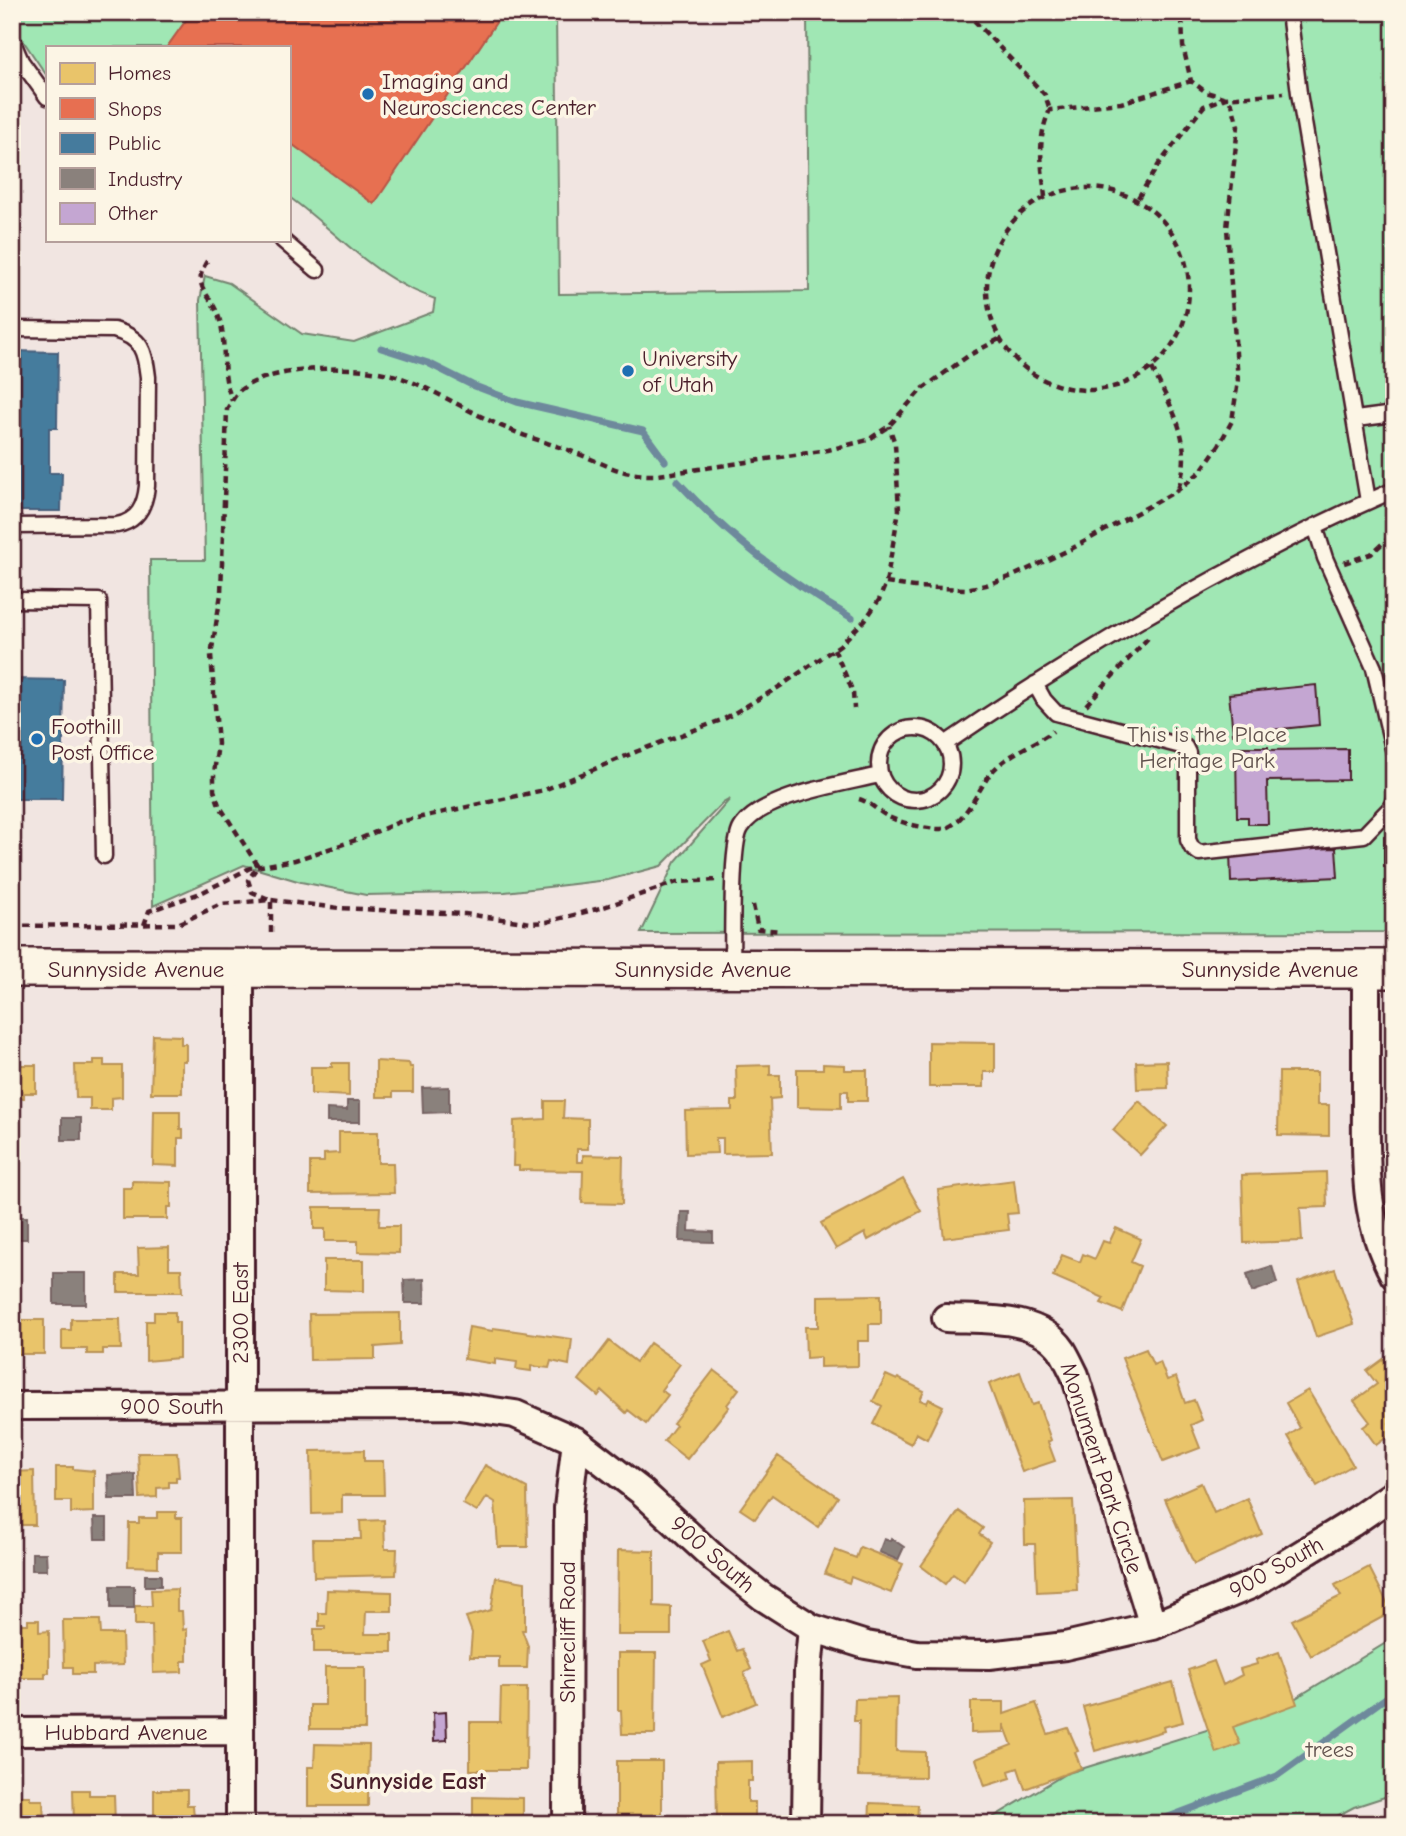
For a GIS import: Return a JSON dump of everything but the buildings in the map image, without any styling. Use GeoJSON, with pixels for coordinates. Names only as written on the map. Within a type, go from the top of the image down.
{"type":"FeatureCollection","features":[{"type":"Feature","properties":{"kind":"main road","name":"Sunnyside Avenue"},"geometry":{"type":"LineString","coordinates":[[12,968],[1380,969]]}},
{"type":"Feature","properties":{"kind":"street"},"geometry":{"type":"LineString","coordinates":[[1380,969],[1366,1182],[1373,1223],[1385,1260],[1394,1275]]}},
{"type":"Feature","properties":{"kind":"street","name":"2300 East"},"geometry":{"type":"LineString","coordinates":[[240,970],[240,1824]]}},
{"type":"Feature","properties":{"kind":"street","name":"Monument Park Circle"},"geometry":{"type":"LineString","coordinates":[[946,1318],[1021,1323],[1046,1334],[1062,1349],[1074,1375],[1153,1626]]}},
{"type":"Feature","properties":{"kind":"street","name":"900 South"},"geometry":{"type":"LineString","coordinates":[[12,1406],[452,1405],[515,1414],[576,1441],[641,1491],[715,1559],[763,1597],[812,1628],[866,1644],[917,1654],[989,1655],[1065,1646],[1153,1626],[1251,1585],[1394,1494]]}},
{"type":"Feature","properties":{"kind":"street","name":"Shirecliff Road"},"geometry":{"type":"LineString","coordinates":[[567,1824],[568,1508],[576,1441]]}},
{"type":"Feature","properties":{"kind":"street"},"geometry":{"type":"LineString","coordinates":[[806,1824],[808,1671],[812,1628]]}},
{"type":"Feature","properties":{"kind":"street","name":"Hubbard Avenue"},"geometry":{"type":"LineString","coordinates":[[12,1732],[240,1731]]}},
{"type":"Feature","properties":{"kind":"lane"},"geometry":{"type":"LineString","coordinates":[[1289,12],[1299,93],[1368,501]]}},
{"type":"Feature","properties":{"kind":"lane"},"geometry":{"type":"LineString","coordinates":[[12,40],[21,61],[46,96]]}},
{"type":"Feature","properties":{"kind":"lane"},"geometry":{"type":"LineString","coordinates":[[284,242],[317,270]]}},
{"type":"Feature","properties":{"kind":"lane"},"geometry":{"type":"LineString","coordinates":[[12,329],[123,332],[139,344],[146,360],[148,377],[147,486],[146,498],[138,515],[117,525],[12,526]]}},
{"type":"Feature","properties":{"kind":"lane"},"geometry":{"type":"LineString","coordinates":[[1356,419],[1394,414]]}},
{"type":"Feature","properties":{"kind":"lane"},"geometry":{"type":"LineString","coordinates":[[945,744],[1035,684],[1159,609],[1315,526],[1394,490]]}},
{"type":"Feature","properties":{"kind":"lane"},"geometry":{"type":"LineString","coordinates":[[1315,526],[1325,558],[1374,668],[1394,753]]}},
{"type":"Feature","properties":{"kind":"lane"},"geometry":{"type":"LineString","coordinates":[[12,600],[99,601],[104,856]]}},
{"type":"Feature","properties":{"kind":"lane"},"geometry":{"type":"LineString","coordinates":[[1035,684],[1056,713],[1185,747],[1188,753],[1188,840],[1192,848],[1199,853],[1364,835],[1391,807],[1394,799]]}},
{"type":"Feature","properties":{"kind":"lane"},"geometry":{"type":"LineString","coordinates":[[924,730],[940,737],[951,763],[943,788],[932,796],[914,799],[899,796],[886,787],[879,775],[879,758],[885,744],[900,731],[924,730]]}},
{"type":"Feature","properties":{"kind":"lane"},"geometry":{"type":"LineString","coordinates":[[732,969],[735,857],[739,829],[753,814],[772,802],[879,775]]}},
{"type":"Feature","properties":{"kind":"path"},"geometry":{"type":"LineString","coordinates":[[965,12],[1045,95],[1050,110],[1043,124],[1040,145],[1045,197]]}},
{"type":"Feature","properties":{"kind":"path"},"geometry":{"type":"LineString","coordinates":[[886,583],[966,589],[1013,576],[1070,549],[1178,490],[1200,471],[1232,421],[1237,402],[1237,346],[1227,228],[1238,127],[1232,104],[1226,98],[1206,92],[1191,81],[1183,46],[1182,12]]}},
{"type":"Feature","properties":{"kind":"path"},"geometry":{"type":"LineString","coordinates":[[1050,110],[1121,103],[1191,81]]}},
{"type":"Feature","properties":{"kind":"path"},"geometry":{"type":"LineString","coordinates":[[1138,198],[1159,164],[1204,106],[1226,98],[1299,93]]}},
{"type":"Feature","properties":{"kind":"path"},"geometry":{"type":"LineString","coordinates":[[1089,188],[1138,198],[1171,230],[1185,258],[1189,288],[1185,318],[1172,346],[1152,368],[1127,383],[1098,390],[1069,389],[1041,379],[1017,362],[999,339],[989,311],[987,292],[993,253],[1008,228],[1029,207],[1045,197],[1068,190],[1089,188]]}},
{"type":"Feature","properties":{"kind":"path"},"geometry":{"type":"LineString","coordinates":[[207,261],[199,275],[200,284],[218,315],[223,336],[226,381],[232,402]]}},
{"type":"Feature","properties":{"kind":"path"},"geometry":{"type":"LineString","coordinates":[[258,866],[219,805],[214,790],[218,744],[211,655],[221,594],[227,409],[241,388],[273,375],[305,370],[374,370],[401,377],[507,429],[579,453],[618,471],[636,476],[657,475],[828,450],[868,440],[890,426],[921,390],[968,356],[999,339]]}},
{"type":"Feature","properties":{"kind":"path"},"geometry":{"type":"LineString","coordinates":[[1152,368],[1183,439],[1185,470],[1178,490]]}},
{"type":"Feature","properties":{"kind":"path"},"geometry":{"type":"LineString","coordinates":[[144,925],[149,911],[201,893],[250,868],[295,860],[359,839],[399,822],[544,790],[724,719],[779,687],[834,649],[865,620],[879,600],[886,583],[899,510],[895,444],[890,426]]}},
{"type":"Feature","properties":{"kind":"path"},"geometry":{"type":"LineString","coordinates":[[1343,564],[1371,554],[1394,533]]}},
{"type":"Feature","properties":{"kind":"path"},"geometry":{"type":"LineString","coordinates":[[1083,708],[1156,628]]}},
{"type":"Feature","properties":{"kind":"path"},"geometry":{"type":"LineString","coordinates":[[834,649],[853,692],[854,709]]}},
{"type":"Feature","properties":{"kind":"path"},"geometry":{"type":"LineString","coordinates":[[855,798],[872,804],[890,818],[937,829],[952,827],[968,809],[992,772],[1004,760],[1058,727]]}},
{"type":"Feature","properties":{"kind":"path"},"geometry":{"type":"LineString","coordinates":[[258,866],[248,880],[252,892],[271,900]]}},
{"type":"Feature","properties":{"kind":"path"},"geometry":{"type":"LineString","coordinates":[[12,926],[178,924],[221,904],[271,900],[339,908],[465,914],[532,923],[547,922],[604,907],[677,881],[717,880]]}},
{"type":"Feature","properties":{"kind":"path"},"geometry":{"type":"LineString","coordinates":[[752,894],[758,929],[781,931]]}},
{"type":"Feature","properties":{"kind":"path"},"geometry":{"type":"LineString","coordinates":[[271,900],[271,933]]}},
{"type":"Feature","properties":{"kind":"green space"},"geometry":{"type":"Polygon","coordinates":[[[12,12],[192,12],[168,46],[46,46],[46,75],[16,30],[12,12]]]}},
{"type":"Feature","properties":{"kind":"green space","name":"University of Utah"},"geometry":{"type":"Polygon","coordinates":[[[503,12],[556,12],[559,294],[809,291],[807,12],[1394,12],[1394,932],[641,933],[675,862],[730,799],[661,866],[608,880],[505,892],[366,895],[301,882],[244,865],[153,906],[150,560],[205,560],[200,300],[205,276],[229,283],[302,334],[354,342],[433,312],[435,299],[405,286],[374,267],[290,198],[290,143],[374,203],[503,12]]]}},
{"type":"Feature","properties":{"kind":"green space","name":"trees"},"geometry":{"type":"Polygon","coordinates":[[[1394,1638],[1394,1794],[1354,1807],[1322,1824],[982,1824],[1065,1774],[1281,1707],[1394,1638]]]}},
{"type":"Feature","properties":{"kind":"waterway"},"geometry":{"type":"LineString","coordinates":[[381,348],[428,363],[472,385],[517,402],[643,431],[665,461]]}},
{"type":"Feature","properties":{"kind":"waterway"},"geometry":{"type":"LineString","coordinates":[[677,481],[759,557],[852,618]]}},
{"type":"Feature","properties":{"kind":"waterway"},"geometry":{"type":"LineString","coordinates":[[1150,1824],[1277,1776],[1394,1692]]}},
{"type":"Feature","properties":{"kind":"place","name":"Imaging and Neurosciences Center"},"geometry":{"type":"Point","coordinates":[368,94]}},
{"type":"Feature","properties":{"kind":"place","name":"University of Utah"},"geometry":{"type":"Point","coordinates":[628,371]}},
{"type":"Feature","properties":{"kind":"place","name":"Foothill Post Office"},"geometry":{"type":"Point","coordinates":[37,739]}},
{"type":"Feature","properties":{"kind":"district","name":"Sunnyside East"},"geometry":{"type":"Point","coordinates":[408,1781]}},
{"type":"Feature","properties":{"kind":"park label","name":"This is the Place Heritage Park"},"geometry":{"type":"Point","coordinates":[1207,747]}}]}
